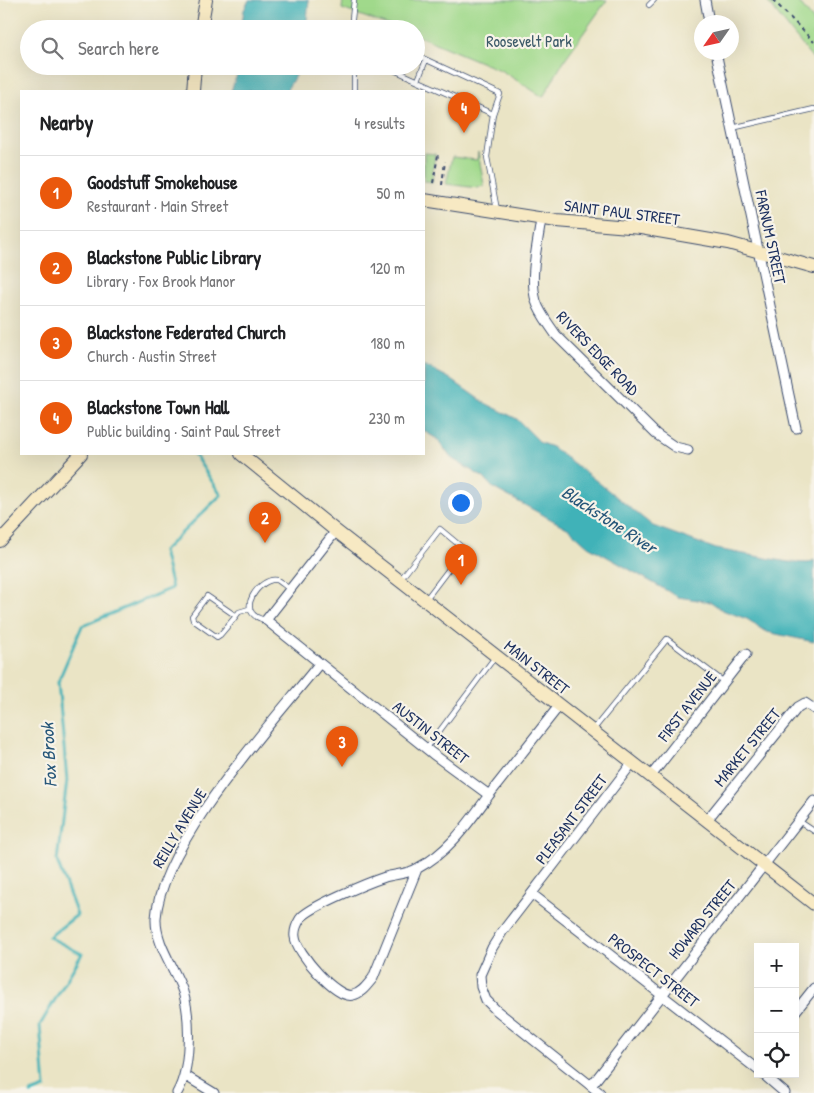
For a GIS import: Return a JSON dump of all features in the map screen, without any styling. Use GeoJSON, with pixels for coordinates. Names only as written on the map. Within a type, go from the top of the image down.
{"type":"FeatureCollection","features":[{"type":"Feature","properties":{"kind":"main road"},"geometry":{"type":"LineString","coordinates":[[203,20],[206,0]]}},
{"type":"Feature","properties":{"kind":"main road"},"geometry":{"type":"LineString","coordinates":[[193,90],[194,75]]}},
{"type":"Feature","properties":{"kind":"main road","name":"SAINT PAUL STREET"},"geometry":{"type":"LineString","coordinates":[[425,200],[541,219],[641,228],[728,243],[814,267]]}},
{"type":"Feature","properties":{"kind":"main road"},"geometry":{"type":"LineString","coordinates":[[0,541],[80,455]]}},
{"type":"Feature","properties":{"kind":"main road","name":"MAIN STREET"},"geometry":{"type":"LineString","coordinates":[[242,455],[559,706],[813,901]]}},
{"type":"Feature","properties":{"kind":"street"},"geometry":{"type":"LineString","coordinates":[[705,0],[708,15]]}},
{"type":"Feature","properties":{"kind":"street","name":"FARNUM STREET"},"geometry":{"type":"LineString","coordinates":[[718,60],[796,428]]}},
{"type":"Feature","properties":{"kind":"street","name":"RIVERS EDGE ROAD"},"geometry":{"type":"LineString","coordinates":[[541,219],[534,284],[536,302],[545,319],[556,335],[656,434],[670,444],[688,450]]}},
{"type":"Feature","properties":{"kind":"street"},"geometry":{"type":"LineString","coordinates":[[266,620],[336,531]]}},
{"type":"Feature","properties":{"kind":"street","name":"AUSTIN STREET"},"geometry":{"type":"LineString","coordinates":[[266,620],[426,749],[489,795]]}},
{"type":"Feature","properties":{"kind":"street","name":"FIRST AVENUE"},"geometry":{"type":"LineString","coordinates":[[652,776],[746,654]]}},
{"type":"Feature","properties":{"kind":"street","name":"REILLY AVENUE"},"geometry":{"type":"LineString","coordinates":[[177,1093],[184,1075],[188,1051],[186,1011],[183,992],[172,972],[158,930],[156,919],[162,889],[182,847],[210,802],[319,664]]}},
{"type":"Feature","properties":{"kind":"street","name":"MARKET STREET"},"geometry":{"type":"LineString","coordinates":[[707,820],[798,707],[805,703],[814,709]]}},
{"type":"Feature","properties":{"kind":"street"},"geometry":{"type":"LineString","coordinates":[[417,869],[373,978],[360,992],[352,996],[342,995],[328,983],[297,947],[294,936],[301,917],[318,906],[384,878],[417,869],[436,856],[461,833],[559,706]]}},
{"type":"Feature","properties":{"kind":"street","name":"PLEASANT STREET"},"geometry":{"type":"LineString","coordinates":[[532,894],[633,762]]}},
{"type":"Feature","properties":{"kind":"street","name":"HOWARD STREET"},"geometry":{"type":"LineString","coordinates":[[591,1086],[661,994],[814,802]]}},
{"type":"Feature","properties":{"kind":"street"},"geometry":{"type":"LineString","coordinates":[[532,894],[492,948],[480,975],[481,987],[486,1000],[496,1010],[600,1093]]}},
{"type":"Feature","properties":{"kind":"street","name":"PROSPECT STREET"},"geometry":{"type":"LineString","coordinates":[[532,894],[754,1067]]}},
{"type":"Feature","properties":{"kind":"street"},"geometry":{"type":"LineString","coordinates":[[799,1007],[814,988]]}},
{"type":"Feature","properties":{"kind":"street"},"geometry":{"type":"LineString","coordinates":[[184,1075],[214,1093]]}},
{"type":"Feature","properties":{"kind":"street"},"geometry":{"type":"LineString","coordinates":[[768,1078],[786,1093]]}},
{"type":"Feature","properties":{"kind":"lane"},"geometry":{"type":"LineString","coordinates":[[353,20],[354,0]]}},
{"type":"Feature","properties":{"kind":"lane"},"geometry":{"type":"LineString","coordinates":[[649,5],[654,0]]}},
{"type":"Feature","properties":{"kind":"lane"},"geometry":{"type":"LineString","coordinates":[[426,60],[500,94],[493,114],[487,162],[497,212]]}},
{"type":"Feature","properties":{"kind":"lane"},"geometry":{"type":"LineString","coordinates":[[354,75],[354,90]]}},
{"type":"Feature","properties":{"kind":"lane"},"geometry":{"type":"LineString","coordinates":[[406,75],[493,114]]}},
{"type":"Feature","properties":{"kind":"lane"},"geometry":{"type":"LineString","coordinates":[[418,80],[420,75]]}},
{"type":"Feature","properties":{"kind":"lane"},"geometry":{"type":"LineString","coordinates":[[732,128],[814,109]]}},
{"type":"Feature","properties":{"kind":"lane"},"geometry":{"type":"LineString","coordinates":[[399,580],[440,529],[464,549],[425,601]]}},
{"type":"Feature","properties":{"kind":"lane"},"geometry":{"type":"LineString","coordinates":[[236,616],[207,596],[192,616],[193,620],[216,637],[220,636],[236,616],[249,609],[254,594],[265,583],[277,580],[290,589]]}},
{"type":"Feature","properties":{"kind":"lane"},"geometry":{"type":"LineString","coordinates":[[249,609],[257,619],[266,620]]}},
{"type":"Feature","properties":{"kind":"lane"},"geometry":{"type":"LineString","coordinates":[[592,731],[667,639],[724,682]]}},
{"type":"Feature","properties":{"kind":"lane"},"geometry":{"type":"LineString","coordinates":[[426,749],[496,656]]}},
{"type":"Feature","properties":{"kind":"lane"},"geometry":{"type":"LineString","coordinates":[[799,821],[814,831]]}},
{"type":"Feature","properties":{"kind":"path"},"geometry":{"type":"LineString","coordinates":[[773,0],[814,42]]}},
{"type":"Feature","properties":{"kind":"path"},"geometry":{"type":"LineString","coordinates":[[433,184],[438,155]]}},
{"type":"Feature","properties":{"kind":"path"},"geometry":{"type":"LineString","coordinates":[[442,185],[445,161]]}},
{"type":"Feature","properties":{"kind":"path"},"geometry":{"type":"LineString","coordinates":[[435,174],[443,176]]}},
{"type":"Feature","properties":{"kind":"green space","name":"Roosevelt Park"},"geometry":{"type":"Polygon","coordinates":[[[343,0],[607,0],[565,59],[543,97],[502,71],[425,39],[425,20],[373,20],[342,9],[343,0]]]}},
{"type":"Feature","properties":{"kind":"green space"},"geometry":{"type":"Polygon","coordinates":[[[766,0],[797,0],[814,21],[814,60],[766,0]]]}},
{"type":"Feature","properties":{"kind":"green space"},"geometry":{"type":"Polygon","coordinates":[[[478,152],[484,185],[478,188],[446,184],[452,157],[477,160],[478,152]]]}},
{"type":"Feature","properties":{"kind":"green space"},"geometry":{"type":"Polygon","coordinates":[[[425,153],[435,154],[432,182],[425,181],[425,153]]]}},
{"type":"Feature","properties":{"kind":"water"},"geometry":{"type":"Polygon","coordinates":[[[249,0],[309,0],[307,20],[242,20],[244,10],[249,0]]]}},
{"type":"Feature","properties":{"kind":"water"},"geometry":{"type":"Polygon","coordinates":[[[237,75],[296,75],[287,90],[231,90],[237,75]]]}},
{"type":"Feature","properties":{"kind":"water","name":"Blackstone River"},"geometry":{"type":"Polygon","coordinates":[[[425,366],[449,378],[483,402],[517,419],[541,443],[552,447],[653,526],[716,549],[788,562],[808,563],[814,560],[814,642],[767,632],[747,619],[722,610],[711,602],[678,597],[588,546],[569,529],[493,488],[484,478],[451,458],[437,439],[425,432],[425,366]]]}},
{"type":"Feature","properties":{"kind":"waterway","name":"Fox Brook"},"geometry":{"type":"LineString","coordinates":[[31,1093],[45,1088],[40,1025],[82,954],[49,937],[77,915],[57,861],[67,780],[58,682],[82,626],[172,588],[163,551],[221,495],[195,455]]}},
{"type":"Feature","properties":{"kind":"place","name":"Blackstone Town Hall"},"geometry":{"type":"Point","coordinates":[464,133]}},
{"type":"Feature","properties":{"kind":"place","name":"Blackstone Public Library"},"geometry":{"type":"Point","coordinates":[265,543]}},
{"type":"Feature","properties":{"kind":"place","name":"Goodstuff Smokehouse"},"geometry":{"type":"Point","coordinates":[461,585]}},
{"type":"Feature","properties":{"kind":"place","name":"Blackstone Federated Church"},"geometry":{"type":"Point","coordinates":[342,767]}}]}
